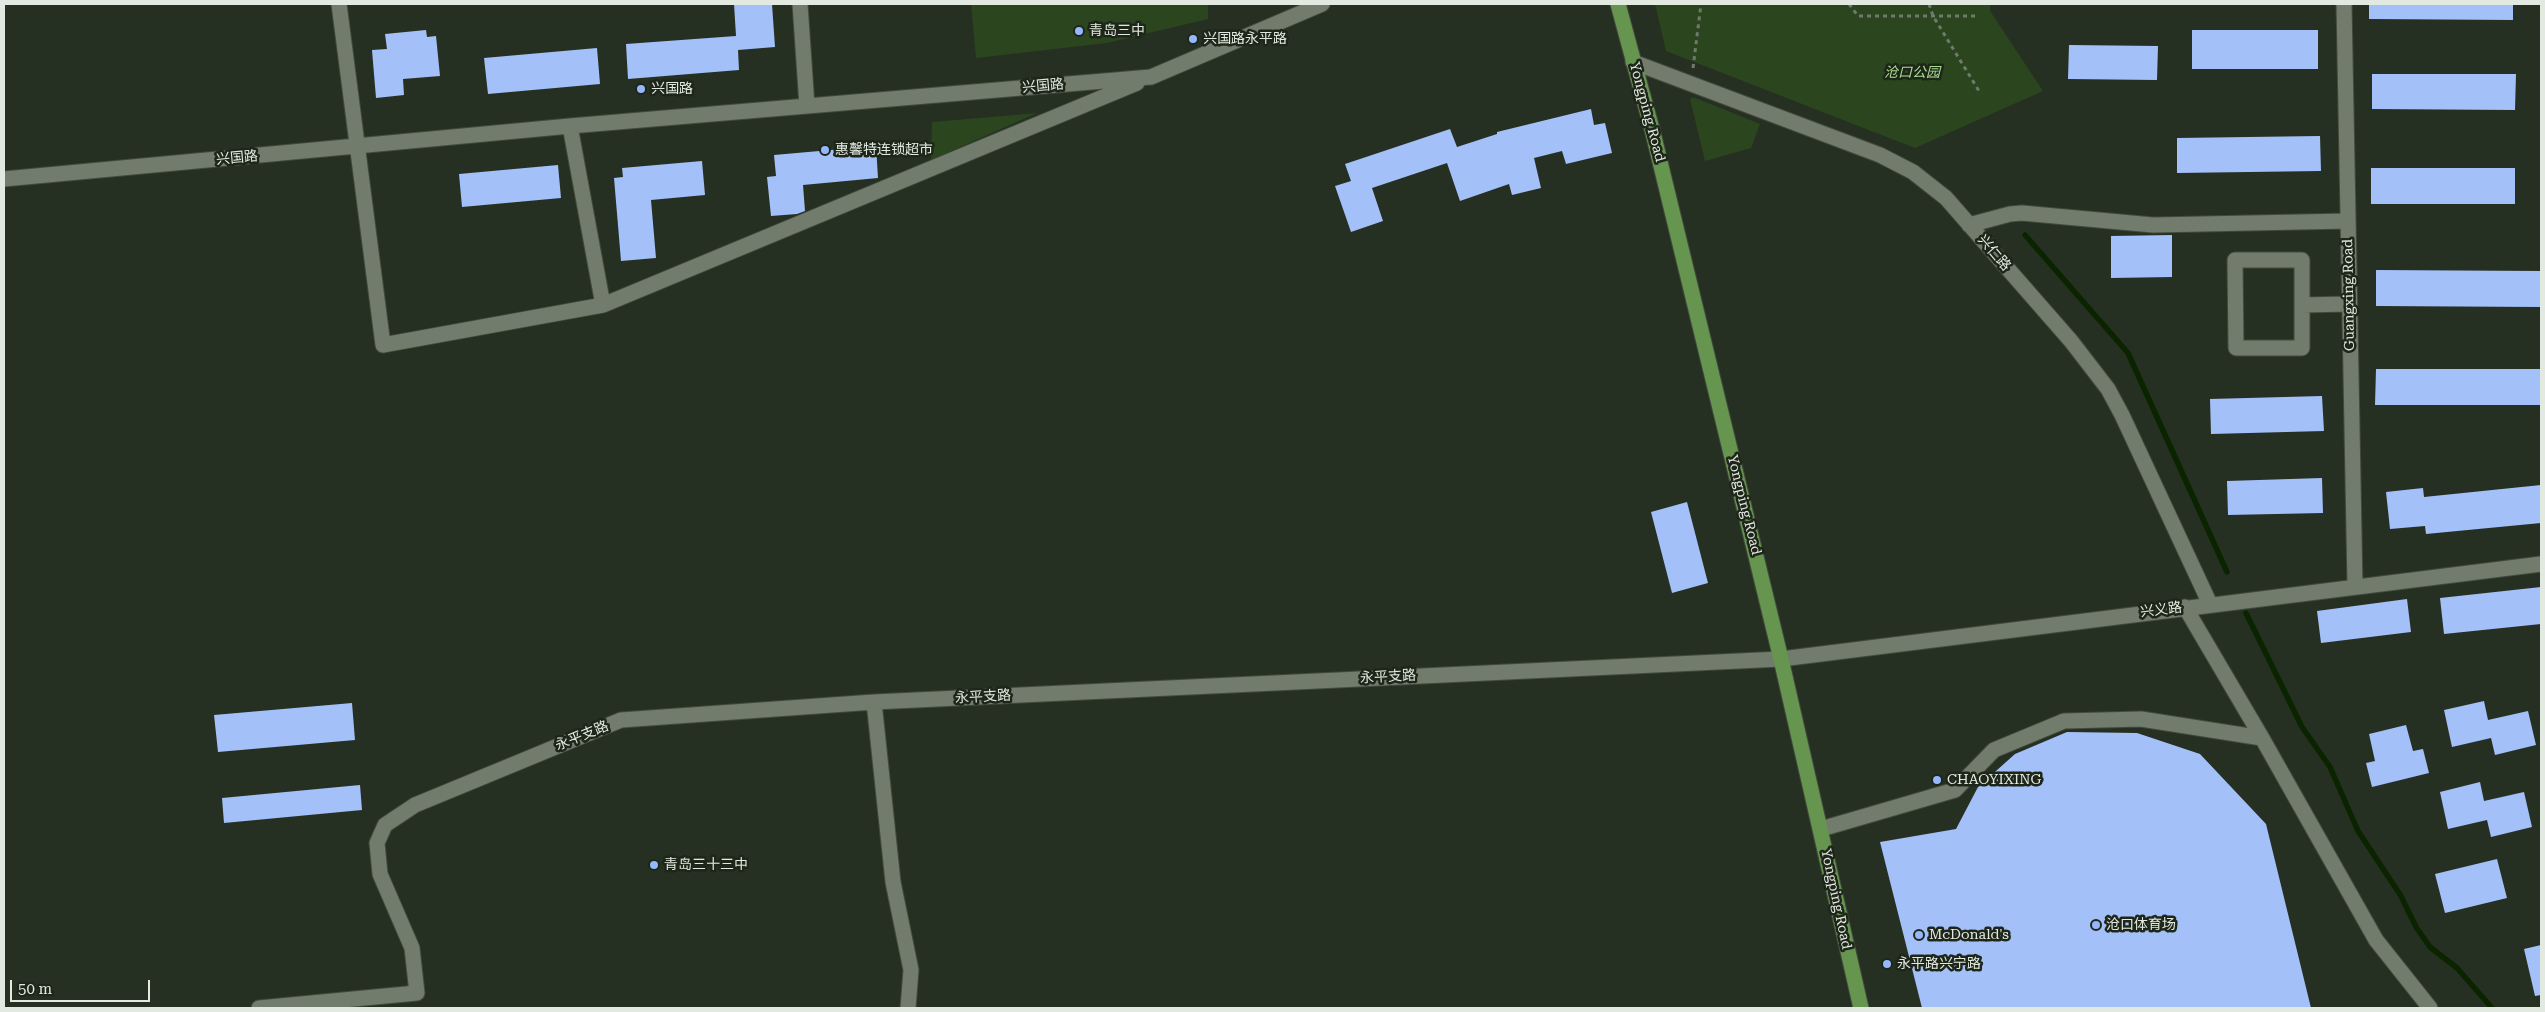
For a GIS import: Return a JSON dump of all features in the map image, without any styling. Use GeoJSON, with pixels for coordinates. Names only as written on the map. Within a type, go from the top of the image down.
{"type":"FeatureCollection","features":[{"type":"Feature","properties":{"kind":"main road","name":"Yongping Road"},"geometry":{"type":"LineString","coordinates":[[1618,4],[1654,133],[1781,658],[1861,1008]]}},
{"type":"Feature","properties":{"kind":"street"},"geometry":{"type":"LineString","coordinates":[[339,4],[383,345],[603,305],[1151,77]]}},
{"type":"Feature","properties":{"kind":"street"},"geometry":{"type":"LineString","coordinates":[[800,4],[807,106]]}},
{"type":"Feature","properties":{"kind":"street","name":"兴国路"},"geometry":{"type":"LineString","coordinates":[[4,179],[357,148],[570,126],[1151,77],[1322,4]]}},
{"type":"Feature","properties":{"kind":"street","name":"Guangxing Road"},"geometry":{"type":"LineString","coordinates":[[2344,4],[2355,586]]}},
{"type":"Feature","properties":{"kind":"street","name":"兴仁路"},"geometry":{"type":"LineString","coordinates":[[1633,62],[1692,83],[1888,160],[1913,172],[1946,198],[2071,341],[2108,389],[2122,415],[2210,604]]}},
{"type":"Feature","properties":{"kind":"street"},"geometry":{"type":"LineString","coordinates":[[570,126],[603,305]]}},
{"type":"Feature","properties":{"kind":"street"},"geometry":{"type":"LineString","coordinates":[[1969,224],[2022,213],[2153,225],[2348,221]]}},
{"type":"Feature","properties":{"kind":"street"},"geometry":{"type":"LineString","coordinates":[[2235,260],[2302,260],[2302,305],[2302,348],[2236,348],[2235,260]]}},
{"type":"Feature","properties":{"kind":"street"},"geometry":{"type":"LineString","coordinates":[[2302,305],[2349,304]]}},
{"type":"Feature","properties":{"kind":"street","name":"兴义路"},"geometry":{"type":"LineString","coordinates":[[1781,658],[2541,564]]}},
{"type":"Feature","properties":{"kind":"street"},"geometry":{"type":"LineString","coordinates":[[2185,608],[2262,738],[2376,940],[2430,1008]]}},
{"type":"Feature","properties":{"kind":"street","name":"永平支路"},"geometry":{"type":"LineString","coordinates":[[260,1008],[417,993],[412,948],[380,874],[376,842],[385,825],[415,804],[621,720],[874,702],[1781,658]]}},
{"type":"Feature","properties":{"kind":"street"},"geometry":{"type":"LineString","coordinates":[[874,702],[893,882],[911,970],[908,1008]]}},
{"type":"Feature","properties":{"kind":"street"},"geometry":{"type":"LineString","coordinates":[[1821,829],[1954,790],[1994,750],[2064,721],[2141,719],[2262,738]]}},
{"type":"Feature","properties":{"kind":"path"},"geometry":{"type":"LineString","coordinates":[[1692,83],[1700,4]]}},
{"type":"Feature","properties":{"kind":"path"},"geometry":{"type":"LineString","coordinates":[[1849,4],[1858,16],[1979,16]]}},
{"type":"Feature","properties":{"kind":"path"},"geometry":{"type":"LineString","coordinates":[[1929,4],[1933,16],[1979,91]]}},
{"type":"Feature","properties":{"kind":"green space"},"geometry":{"type":"Polygon","coordinates":[[[971,4],[1208,4],[1208,19],[1107,43],[976,58],[971,4]]]}},
{"type":"Feature","properties":{"kind":"green space","name":"沧口公园"},"geometry":{"type":"Polygon","coordinates":[[[1655,4],[1990,4],[1990,11],[2043,91],[1915,148],[1666,51],[1655,4]]]}},
{"type":"Feature","properties":{"kind":"green space"},"geometry":{"type":"Polygon","coordinates":[[[1693,97],[1760,124],[1751,148],[1705,161],[1690,99],[1693,97]]]}},
{"type":"Feature","properties":{"kind":"green space"},"geometry":{"type":"Polygon","coordinates":[[[1037,113],[931,160],[932,122],[1037,113]]]}},
{"type":"Feature","properties":{"kind":"building"},"geometry":{"type":"Polygon","coordinates":[[[734,4],[772,4],[775,47],[738,50],[739,70],[628,79],[626,44],[736,36],[734,4]]]}},
{"type":"Feature","properties":{"kind":"building"},"geometry":{"type":"Polygon","coordinates":[[[2369,4],[2513,4],[2513,20],[2369,19],[2369,4]]]}},
{"type":"Feature","properties":{"kind":"building"},"geometry":{"type":"Polygon","coordinates":[[[426,30],[427,37],[436,36],[440,76],[403,79],[404,95],[376,98],[372,50],[387,49],[385,34],[426,30]]]}},
{"type":"Feature","properties":{"kind":"building"},"geometry":{"type":"Polygon","coordinates":[[[2192,30],[2318,30],[2318,69],[2192,69],[2192,30]]]}},
{"type":"Feature","properties":{"kind":"building"},"geometry":{"type":"Polygon","coordinates":[[[2069,45],[2158,46],[2157,80],[2068,79],[2069,45]]]}},
{"type":"Feature","properties":{"kind":"building"},"geometry":{"type":"Polygon","coordinates":[[[597,48],[600,84],[488,94],[484,58],[597,48]]]}},
{"type":"Feature","properties":{"kind":"building"},"geometry":{"type":"Polygon","coordinates":[[[2372,74],[2516,74],[2515,110],[2372,109],[2372,74]]]}},
{"type":"Feature","properties":{"kind":"building"},"geometry":{"type":"Polygon","coordinates":[[[1591,109],[1594,125],[1605,123],[1612,153],[1566,164],[1562,151],[1534,158],[1541,188],[1512,195],[1509,184],[1460,201],[1447,163],[1372,188],[1383,221],[1351,232],[1335,186],[1351,181],[1345,164],[1450,129],[1457,147],[1497,134],[1497,132],[1591,109]]]}},
{"type":"Feature","properties":{"kind":"building"},"geometry":{"type":"Polygon","coordinates":[[[2320,136],[2321,171],[2177,173],[2177,138],[2320,136]]]}},
{"type":"Feature","properties":{"kind":"building"},"geometry":{"type":"Polygon","coordinates":[[[876,146],[878,178],[803,185],[805,211],[797,214],[771,216],[767,177],[776,176],[774,155],[876,146]]]}},
{"type":"Feature","properties":{"kind":"building"},"geometry":{"type":"Polygon","coordinates":[[[702,161],[705,195],[651,200],[656,258],[621,261],[614,178],[623,177],[622,168],[702,161]]]}},
{"type":"Feature","properties":{"kind":"building"},"geometry":{"type":"Polygon","coordinates":[[[558,165],[561,198],[462,207],[459,174],[558,165]]]}},
{"type":"Feature","properties":{"kind":"building"},"geometry":{"type":"Polygon","coordinates":[[[2371,168],[2515,168],[2515,204],[2371,204],[2371,168]]]}},
{"type":"Feature","properties":{"kind":"building"},"geometry":{"type":"Polygon","coordinates":[[[2172,235],[2172,277],[2111,278],[2111,236],[2172,235]]]}},
{"type":"Feature","properties":{"kind":"building"},"geometry":{"type":"Polygon","coordinates":[[[2376,270],[2541,271],[2541,307],[2376,306],[2376,270]]]}},
{"type":"Feature","properties":{"kind":"building"},"geometry":{"type":"Polygon","coordinates":[[[2376,369],[2541,369],[2541,405],[2375,405],[2376,369]]]}},
{"type":"Feature","properties":{"kind":"building"},"geometry":{"type":"Polygon","coordinates":[[[2322,396],[2324,431],[2211,434],[2210,399],[2322,396]]]}},
{"type":"Feature","properties":{"kind":"building"},"geometry":{"type":"Polygon","coordinates":[[[2322,478],[2323,513],[2228,515],[2227,481],[2322,478]]]}},
{"type":"Feature","properties":{"kind":"building"},"geometry":{"type":"Polygon","coordinates":[[[2541,485],[2541,523],[2426,534],[2425,526],[2390,529],[2386,492],[2423,488],[2424,497],[2541,485]]]}},
{"type":"Feature","properties":{"kind":"building"},"geometry":{"type":"Polygon","coordinates":[[[1687,502],[1708,583],[1672,593],[1651,512],[1687,502]]]}},
{"type":"Feature","properties":{"kind":"building"},"geometry":{"type":"Polygon","coordinates":[[[2541,587],[2541,624],[2444,634],[2440,598],[2541,587]]]}},
{"type":"Feature","properties":{"kind":"building"},"geometry":{"type":"Polygon","coordinates":[[[2407,599],[2411,632],[2321,643],[2317,611],[2407,599]]]}},
{"type":"Feature","properties":{"kind":"building"},"geometry":{"type":"Polygon","coordinates":[[[2484,701],[2488,720],[2528,711],[2536,745],[2495,755],[2491,738],[2452,747],[2444,710],[2484,701]]]}},
{"type":"Feature","properties":{"kind":"building"},"geometry":{"type":"Polygon","coordinates":[[[352,703],[355,740],[218,752],[214,715],[352,703]]]}},
{"type":"Feature","properties":{"kind":"building"},"geometry":{"type":"Polygon","coordinates":[[[2406,725],[2413,751],[2423,749],[2429,773],[2372,787],[2366,763],[2375,761],[2369,734],[2406,725]]]}},
{"type":"Feature","properties":{"kind":"building","name":"沧口体育场"},"geometry":{"type":"Polygon","coordinates":[[[2067,732],[2137,733],[2200,754],[2266,824],[2311,1008],[1922,1008],[1880,842],[1956,829],[1978,787],[2015,754],[2067,732]]]}},
{"type":"Feature","properties":{"kind":"building"},"geometry":{"type":"Polygon","coordinates":[[[2480,782],[2484,801],[2524,792],[2532,827],[2491,837],[2487,820],[2448,829],[2440,792],[2480,782]]]}},
{"type":"Feature","properties":{"kind":"building"},"geometry":{"type":"Polygon","coordinates":[[[360,785],[362,810],[224,823],[222,798],[360,785]]]}},
{"type":"Feature","properties":{"kind":"building"},"geometry":{"type":"Polygon","coordinates":[[[2497,859],[2507,898],[2445,913],[2435,874],[2497,859]]]}},
{"type":"Feature","properties":{"kind":"building"},"geometry":{"type":"Polygon","coordinates":[[[2541,945],[2541,995],[2535,996],[2524,949],[2541,945]]]}},
{"type":"Feature","properties":{"kind":"waterway"},"geometry":{"type":"LineString","coordinates":[[2025,235],[2128,353],[2227,572]]}},
{"type":"Feature","properties":{"kind":"waterway"},"geometry":{"type":"LineString","coordinates":[[2246,613],[2302,727],[2330,767],[2358,831],[2401,896],[2416,927],[2430,947],[2457,968],[2492,1008]]}},
{"type":"Feature","properties":{"kind":"place","name":"青岛三中"},"geometry":{"type":"Point","coordinates":[1079,31]}},
{"type":"Feature","properties":{"kind":"place","name":"兴国路永平路"},"geometry":{"type":"Point","coordinates":[1193,39]}},
{"type":"Feature","properties":{"kind":"place","name":"兴国路"},"geometry":{"type":"Point","coordinates":[641,89]}},
{"type":"Feature","properties":{"kind":"place","name":"惠馨特连锁超市"},"geometry":{"type":"Point","coordinates":[825,150]}},
{"type":"Feature","properties":{"kind":"place","name":"CHAOYIXING"},"geometry":{"type":"Point","coordinates":[1937,780]}},
{"type":"Feature","properties":{"kind":"place","name":"青岛三十三中"},"geometry":{"type":"Point","coordinates":[654,865]}},
{"type":"Feature","properties":{"kind":"place","name":"沧口体育场"},"geometry":{"type":"Point","coordinates":[2096,925]}},
{"type":"Feature","properties":{"kind":"place","name":"McDonald's"},"geometry":{"type":"Point","coordinates":[1919,935]}},
{"type":"Feature","properties":{"kind":"place","name":"永平路兴宁路"},"geometry":{"type":"Point","coordinates":[1887,964]}}]}
